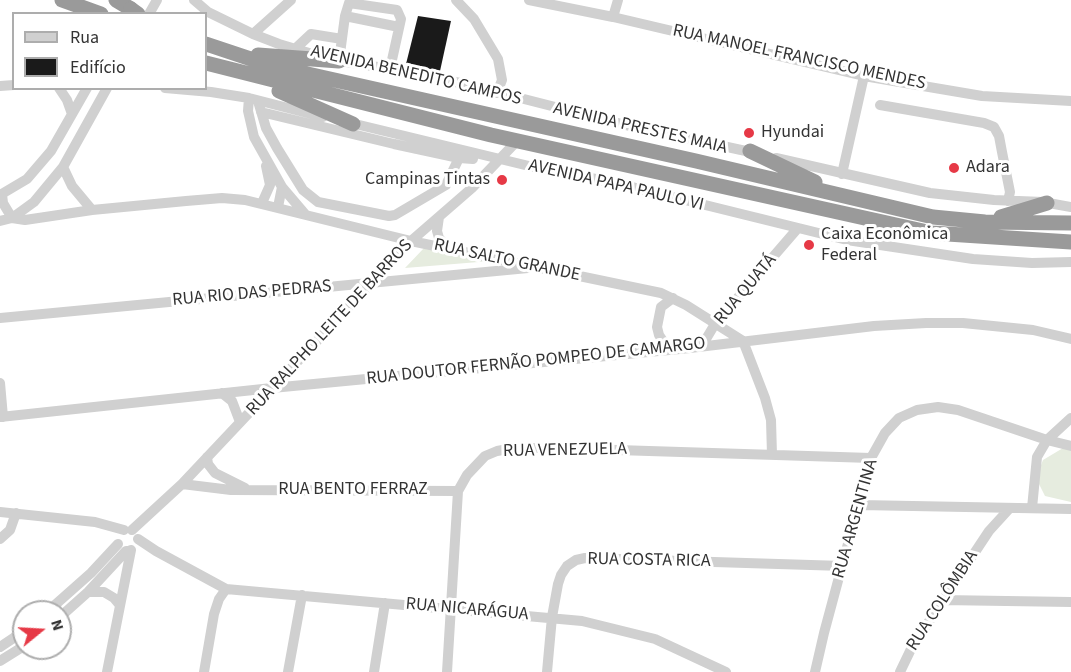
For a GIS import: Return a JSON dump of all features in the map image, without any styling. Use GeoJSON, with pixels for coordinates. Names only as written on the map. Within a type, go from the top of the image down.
{"type":"FeatureCollection","features":[{"type":"Feature","properties":{"kind":"highway"},"geometry":{"type":"LineString","coordinates":[[62,0],[95,12]]}},
{"type":"Feature","properties":{"kind":"highway"},"geometry":{"type":"LineString","coordinates":[[91,0],[126,7]]}},
{"type":"Feature","properties":{"kind":"highway"},"geometry":{"type":"LineString","coordinates":[[210,45],[263,56],[295,56],[339,61]]}},
{"type":"Feature","properties":{"kind":"highway","name":"AVENIDA PRESTES MAIA"},"geometry":{"type":"LineString","coordinates":[[210,45],[272,66],[933,217],[986,222],[1071,223]]}},
{"type":"Feature","properties":{"kind":"highway"},"geometry":{"type":"LineString","coordinates":[[209,64],[266,85],[353,123]]}},
{"type":"Feature","properties":{"kind":"highway"},"geometry":{"type":"LineString","coordinates":[[209,64],[517,141],[932,233],[1071,242]]}},
{"type":"Feature","properties":{"kind":"highway"},"geometry":{"type":"LineString","coordinates":[[750,152],[844,196]]}},
{"type":"Feature","properties":{"kind":"highway"},"geometry":{"type":"LineString","coordinates":[[986,222],[1047,203]]}},
{"type":"Feature","properties":{"kind":"street","name":"AVENIDA BENEDITO CAMPOS"},"geometry":{"type":"LineString","coordinates":[[194,0],[208,12],[253,34],[339,61],[469,85],[626,125],[930,192],[1071,207]]}},
{"type":"Feature","properties":{"kind":"street"},"geometry":{"type":"LineString","coordinates":[[253,34],[291,0]]}},
{"type":"Feature","properties":{"kind":"street"},"geometry":{"type":"LineString","coordinates":[[456,0],[474,18],[498,59],[502,80],[497,93]]}},
{"type":"Feature","properties":{"kind":"street"},"geometry":{"type":"LineString","coordinates":[[613,17],[618,0]]}},
{"type":"Feature","properties":{"kind":"street","name":"RUA MANOEL FRANCISCO MENDES"},"geometry":{"type":"LineString","coordinates":[[538,1],[864,76],[982,96],[1071,101]]}},
{"type":"Feature","properties":{"kind":"street"},"geometry":{"type":"LineString","coordinates":[[339,61],[348,5],[352,3],[398,10],[401,15],[392,50],[390,69]]}},
{"type":"Feature","properties":{"kind":"street"},"geometry":{"type":"LineString","coordinates":[[345,16],[399,27]]}},
{"type":"Feature","properties":{"kind":"street"},"geometry":{"type":"LineString","coordinates":[[295,48],[311,34],[342,39]]}},
{"type":"Feature","properties":{"kind":"street"},"geometry":{"type":"LineString","coordinates":[[842,174],[864,76]]}},
{"type":"Feature","properties":{"kind":"street"},"geometry":{"type":"LineString","coordinates":[[60,90],[72,114]]}},
{"type":"Feature","properties":{"kind":"street"},"geometry":{"type":"LineString","coordinates":[[86,90],[51,151],[27,179],[1,194],[3,203],[12,218],[34,202],[63,167],[106,90]]}},
{"type":"Feature","properties":{"kind":"street","name":"AVENIDA PAPA PAULO VI"},"geometry":{"type":"LineString","coordinates":[[188,90],[211,92],[256,104],[353,123],[459,153],[501,158],[528,166],[616,183],[847,240],[973,259],[1032,263],[1071,262]]}},
{"type":"Feature","properties":{"kind":"street"},"geometry":{"type":"LineString","coordinates":[[256,104],[266,128],[303,190],[318,202],[389,216],[395,215],[446,185],[459,153]]}},
{"type":"Feature","properties":{"kind":"street"},"geometry":{"type":"LineString","coordinates":[[256,104],[459,153],[473,159],[476,176],[472,188]]}},
{"type":"Feature","properties":{"kind":"street"},"geometry":{"type":"LineString","coordinates":[[256,104],[248,111],[250,123],[264,158],[270,185],[262,203]]}},
{"type":"Feature","properties":{"kind":"street"},"geometry":{"type":"LineString","coordinates":[[880,105],[984,123],[994,127],[999,136],[1010,192],[1008,201]]}},
{"type":"Feature","properties":{"kind":"street","name":"RUA RALPHO LEITE DE BARROS"},"geometry":{"type":"LineString","coordinates":[[95,576],[126,551],[129,540],[146,518],[182,484],[411,241],[472,188],[517,141]]}},
{"type":"Feature","properties":{"kind":"street"},"geometry":{"type":"LineString","coordinates":[[264,158],[282,187],[305,214]]}},
{"type":"Feature","properties":{"kind":"street"},"geometry":{"type":"LineString","coordinates":[[63,167],[72,186],[92,210]]}},
{"type":"Feature","properties":{"kind":"street"},"geometry":{"type":"LineString","coordinates":[[278,207],[282,187]]}},
{"type":"Feature","properties":{"kind":"street","name":"RUA SALTO GRANDE"},"geometry":{"type":"LineString","coordinates":[[0,221],[222,198],[245,200],[411,241],[661,293],[743,341]]}},
{"type":"Feature","properties":{"kind":"street"},"geometry":{"type":"LineString","coordinates":[[387,235],[414,229],[439,217]]}},
{"type":"Feature","properties":{"kind":"street"},"geometry":{"type":"LineString","coordinates":[[439,217],[437,231],[439,238],[448,248]]}},
{"type":"Feature","properties":{"kind":"street","name":"RUA QUATÁ"},"geometry":{"type":"LineString","coordinates":[[690,348],[706,339],[715,324],[798,228]]}},
{"type":"Feature","properties":{"kind":"street","name":"RUA RIO DAS PEDRAS"},"geometry":{"type":"LineString","coordinates":[[0,318],[540,267]]}},
{"type":"Feature","properties":{"kind":"street"},"geometry":{"type":"LineString","coordinates":[[669,350],[658,335],[657,327],[661,307],[673,298]]}},
{"type":"Feature","properties":{"kind":"street","name":"RUA DOUTOR FERNÃO POMPEO DE CAMARGO"},"geometry":{"type":"LineString","coordinates":[[2,417],[222,393],[690,348],[874,326],[926,323],[1000,326],[1033,330],[1071,339]]}},
{"type":"Feature","properties":{"kind":"street"},"geometry":{"type":"LineString","coordinates":[[743,341],[771,420],[772,455]]}},
{"type":"Feature","properties":{"kind":"street"},"geometry":{"type":"LineString","coordinates":[[0,383],[2,417]]}},
{"type":"Feature","properties":{"kind":"street"},"geometry":{"type":"LineString","coordinates":[[222,393],[232,401],[240,422]]}},
{"type":"Feature","properties":{"kind":"street","name":"RUA ARGENTINA"},"geometry":{"type":"LineString","coordinates":[[815,672],[871,458],[885,433],[899,418],[917,410],[938,407],[958,410],[1071,446]]}},
{"type":"Feature","properties":{"kind":"street"},"geometry":{"type":"LineString","coordinates":[[1032,508],[1037,457],[1047,440],[1071,418]]}},
{"type":"Feature","properties":{"kind":"street","name":"RUA VENEZUELA"},"geometry":{"type":"LineString","coordinates":[[458,491],[467,475],[485,456],[514,448],[871,458]]}},
{"type":"Feature","properties":{"kind":"street","name":"RUA BENTO FERRAZ"},"geometry":{"type":"LineString","coordinates":[[207,457],[208,464],[215,473],[248,489]]}},
{"type":"Feature","properties":{"kind":"street","name":"RUA BENTO FERRAZ"},"geometry":{"type":"LineString","coordinates":[[182,484],[217,490],[458,491]]}},
{"type":"Feature","properties":{"kind":"street"},"geometry":{"type":"LineString","coordinates":[[447,672],[458,491]]}},
{"type":"Feature","properties":{"kind":"street"},"geometry":{"type":"LineString","coordinates":[[860,506],[1071,509]]}},
{"type":"Feature","properties":{"kind":"street","name":"RUA COLÔMBIA"},"geometry":{"type":"LineString","coordinates":[[989,531],[991,508]]}},
{"type":"Feature","properties":{"kind":"street","name":"RUA COLÔMBIA"},"geometry":{"type":"LineString","coordinates":[[900,672],[912,647],[942,600],[989,531],[1010,508]]}},
{"type":"Feature","properties":{"kind":"street"},"geometry":{"type":"LineString","coordinates":[[0,512],[95,522],[156,551],[226,589],[219,599],[214,614],[204,672]]}},
{"type":"Feature","properties":{"kind":"street"},"geometry":{"type":"LineString","coordinates":[[0,539],[10,530],[16,513]]}},
{"type":"Feature","properties":{"kind":"street"},"geometry":{"type":"LineString","coordinates":[[107,672],[129,540]]}},
{"type":"Feature","properties":{"kind":"street","name":"RUA COSTA RICA"},"geometry":{"type":"LineString","coordinates":[[547,672],[552,617],[561,574],[576,560],[585,558],[843,566]]}},
{"type":"Feature","properties":{"kind":"street"},"geometry":{"type":"LineString","coordinates":[[72,606],[87,592],[95,576]]}},
{"type":"Feature","properties":{"kind":"street"},"geometry":{"type":"LineString","coordinates":[[63,600],[95,576]]}},
{"type":"Feature","properties":{"kind":"street","name":"RUA NICARÁGUA"},"geometry":{"type":"LineString","coordinates":[[226,589],[582,621],[655,639],[726,672]]}},
{"type":"Feature","properties":{"kind":"street"},"geometry":{"type":"LineString","coordinates":[[87,592],[104,592],[119,604]]}},
{"type":"Feature","properties":{"kind":"street"},"geometry":{"type":"LineString","coordinates":[[288,672],[302,595]]}},
{"type":"Feature","properties":{"kind":"street"},"geometry":{"type":"LineString","coordinates":[[942,600],[1071,602]]}},
{"type":"Feature","properties":{"kind":"street"},"geometry":{"type":"LineString","coordinates":[[374,672],[385,603]]}},
{"type":"Feature","properties":{"kind":"shaded area"},"geometry":{"type":"Polygon","coordinates":[[[424,248],[491,261],[405,268],[424,248]]]}},
{"type":"Feature","properties":{"kind":"shaded area"},"geometry":{"type":"Polygon","coordinates":[[[1063,448],[1071,450],[1071,502],[1045,496],[1036,478],[1043,460],[1063,448]]]}},
{"type":"Feature","properties":{"kind":"building"},"geometry":{"type":"Polygon","coordinates":[[[418,16],[451,21],[440,71],[406,64],[418,16]]]}},
{"type":"Feature","properties":{"kind":"place","name":"Hyundai"},"geometry":{"type":"Point","coordinates":[749,133]}},
{"type":"Feature","properties":{"kind":"place","name":"Adara"},"geometry":{"type":"Point","coordinates":[954,168]}},
{"type":"Feature","properties":{"kind":"place","name":"Campinas Tintas"},"geometry":{"type":"Point","coordinates":[502,180]}},
{"type":"Feature","properties":{"kind":"place","name":"Caixa Econômica Federal"},"geometry":{"type":"Point","coordinates":[809,245]}}]}
